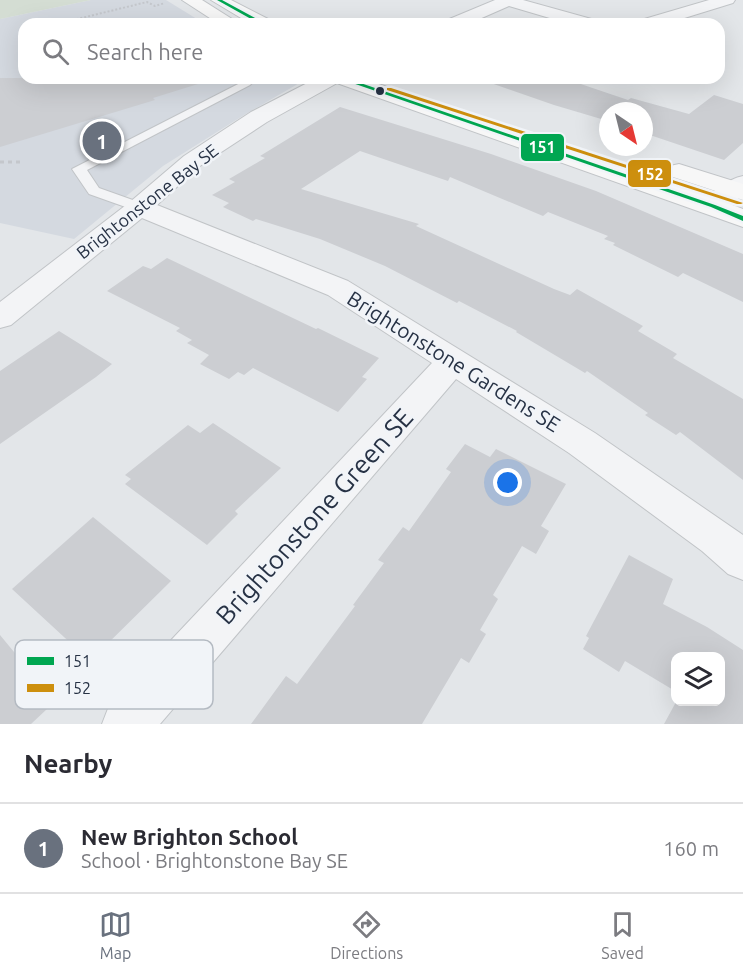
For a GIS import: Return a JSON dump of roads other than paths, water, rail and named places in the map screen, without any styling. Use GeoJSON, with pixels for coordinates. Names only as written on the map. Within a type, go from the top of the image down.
{"type":"FeatureCollection","features":[{"type":"Feature","properties":{"kind":"street"},"geometry":{"type":"LineString","coordinates":[[190,0],[221,18]]}},
{"type":"Feature","properties":{"kind":"street"},"geometry":{"type":"LineString","coordinates":[[219,0],[253,18]]}},
{"type":"Feature","properties":{"kind":"street"},"geometry":{"type":"LineString","coordinates":[[466,18],[506,0],[568,18]]}},
{"type":"Feature","properties":{"kind":"street"},"geometry":{"type":"LineString","coordinates":[[667,18],[727,0]]}},
{"type":"Feature","properties":{"kind":"street","name":"Brightonstone Bay SE"},"geometry":{"type":"LineString","coordinates":[[0,318],[139,207],[192,161],[259,117],[321,84]]}},
{"type":"Feature","properties":{"kind":"street"},"geometry":{"type":"LineString","coordinates":[[358,84],[713,206],[743,219]]}},
{"type":"Feature","properties":{"kind":"street"},"geometry":{"type":"LineString","coordinates":[[412,84],[740,188]]}},
{"type":"Feature","properties":{"kind":"street"},"geometry":{"type":"LineString","coordinates":[[713,206],[740,188]]}},
{"type":"Feature","properties":{"kind":"street","name":"Brightonstone Gardens SE"},"geometry":{"type":"LineString","coordinates":[[139,207],[338,288],[582,443],[717,538],[743,561]]}},
{"type":"Feature","properties":{"kind":"street","name":"Brightonstone Green SE"},"geometry":{"type":"LineString","coordinates":[[202,640],[453,361]]}},
{"type":"Feature","properties":{"kind":"street","name":"Brightonstone Green SE"},"geometry":{"type":"LineString","coordinates":[[127,724],[140,709]]}},
{"type":"Feature","properties":{"kind":"lane"},"geometry":{"type":"LineString","coordinates":[[139,207],[94,191],[79,169],[244,84]]}},
{"type":"Feature","properties":{"kind":"place","name":"New Brighton School"},"geometry":{"type":"Point","coordinates":[102,141]}}]}
